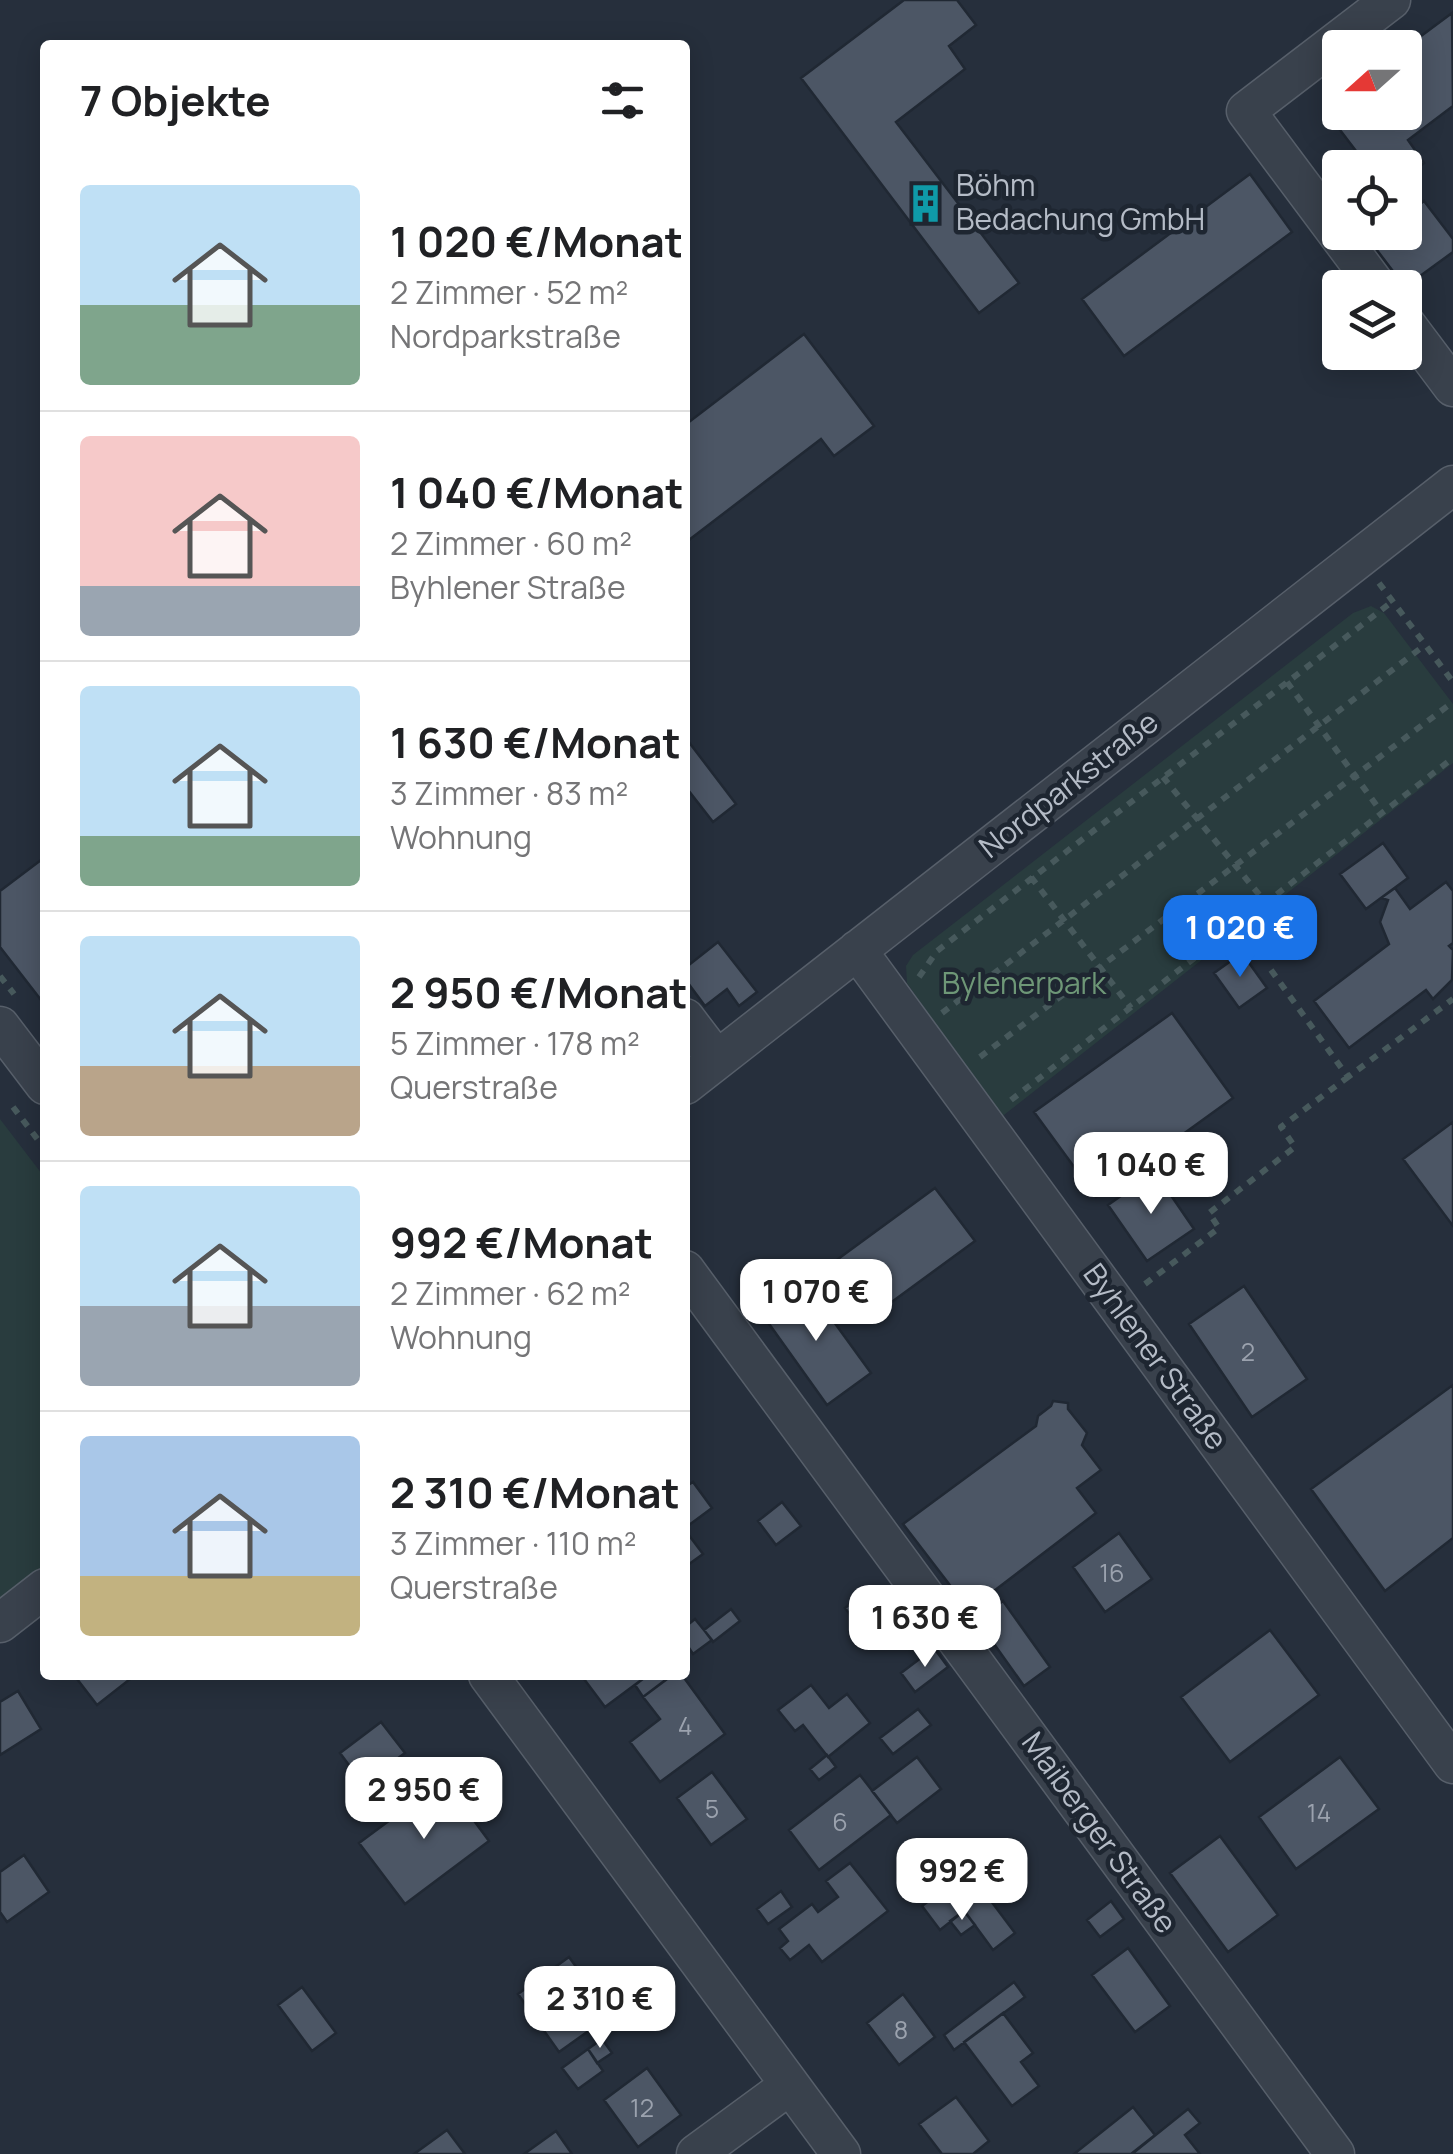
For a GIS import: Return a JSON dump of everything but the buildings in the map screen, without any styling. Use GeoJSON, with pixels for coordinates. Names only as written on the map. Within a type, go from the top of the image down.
{"type":"FeatureCollection","features":[{"type":"Feature","properties":{"kind":"street"},"geometry":{"type":"LineString","coordinates":[[1365,270],[1246,111],[1391,0]]}},
{"type":"Feature","properties":{"kind":"street"},"geometry":{"type":"LineString","coordinates":[[1422,346],[1453,388]]}},
{"type":"Feature","properties":{"kind":"street","name":"Nordparkstraße"},"geometry":{"type":"LineString","coordinates":[[690,1081],[1362,557],[1449,496]]}},
{"type":"Feature","properties":{"kind":"street","name":"Byhlener Straße"},"geometry":{"type":"LineString","coordinates":[[857,950],[1453,1764]]}},
{"type":"Feature","properties":{"kind":"street"},"geometry":{"type":"LineString","coordinates":[[690,1025],[717,1060]]}},
{"type":"Feature","properties":{"kind":"street"},"geometry":{"type":"LineString","coordinates":[[0,1026],[40,1078]]}},
{"type":"Feature","properties":{"kind":"street","name":"Maiberger Straße"},"geometry":{"type":"LineString","coordinates":[[690,1277],[1334,2154]]}},
{"type":"Feature","properties":{"kind":"street"},"geometry":{"type":"LineString","coordinates":[[0,1623],[40,1592]]}},
{"type":"Feature","properties":{"kind":"street"},"geometry":{"type":"LineString","coordinates":[[492,1680],[840,2154]]}},
{"type":"Feature","properties":{"kind":"street"},"geometry":{"type":"LineString","coordinates":[[696,2154],[790,2085]]}},
{"type":"Feature","properties":{"kind":"path"},"geometry":{"type":"LineString","coordinates":[[1362,557],[1453,682]]}},
{"type":"Feature","properties":{"kind":"path"},"geometry":{"type":"LineString","coordinates":[[925,989],[918,976],[937,951],[1393,601]]}},
{"type":"Feature","properties":{"kind":"path"},"geometry":{"type":"LineString","coordinates":[[931,1003],[937,1016],[1425,644]]}},
{"type":"Feature","properties":{"kind":"path"},"geometry":{"type":"LineString","coordinates":[[1287,682],[1382,813]]}},
{"type":"Feature","properties":{"kind":"path"},"geometry":{"type":"LineString","coordinates":[[970,1063],[1453,702]]}},
{"type":"Feature","properties":{"kind":"path"},"geometry":{"type":"LineString","coordinates":[[1002,1108],[1453,758]]}},
{"type":"Feature","properties":{"kind":"path"},"geometry":{"type":"LineString","coordinates":[[1162,777],[1266,904]]}},
{"type":"Feature","properties":{"kind":"path"},"geometry":{"type":"LineString","coordinates":[[1031,877],[1131,1008]]}},
{"type":"Feature","properties":{"kind":"path"},"geometry":{"type":"LineString","coordinates":[[1271,970],[1348,1078]]}},
{"type":"Feature","properties":{"kind":"path"},"geometry":{"type":"LineString","coordinates":[[1138,1289],[1220,1228],[1208,1212],[1295,1147],[1280,1127],[1453,999]]}},
{"type":"Feature","properties":{"kind":"path"},"geometry":{"type":"LineString","coordinates":[[11,1105],[40,1143]]}},
{"type":"Feature","properties":{"kind":"green space","name":"Bylenerpark"},"geometry":{"type":"Polygon","coordinates":[[[1371,606],[1384,613],[1453,704],[1453,763],[1000,1118],[907,983],[906,966],[913,955],[1353,613],[1371,606]]]}},
{"type":"Feature","properties":{"kind":"green space"},"geometry":{"type":"Polygon","coordinates":[[[0,1119],[40,1171],[40,1572],[0,1602],[0,1119]]]}},
{"type":"Feature","properties":{"kind":"place","name":"Böhm Bedachung GmbH"},"geometry":{"type":"Point","coordinates":[926,203]}}]}
